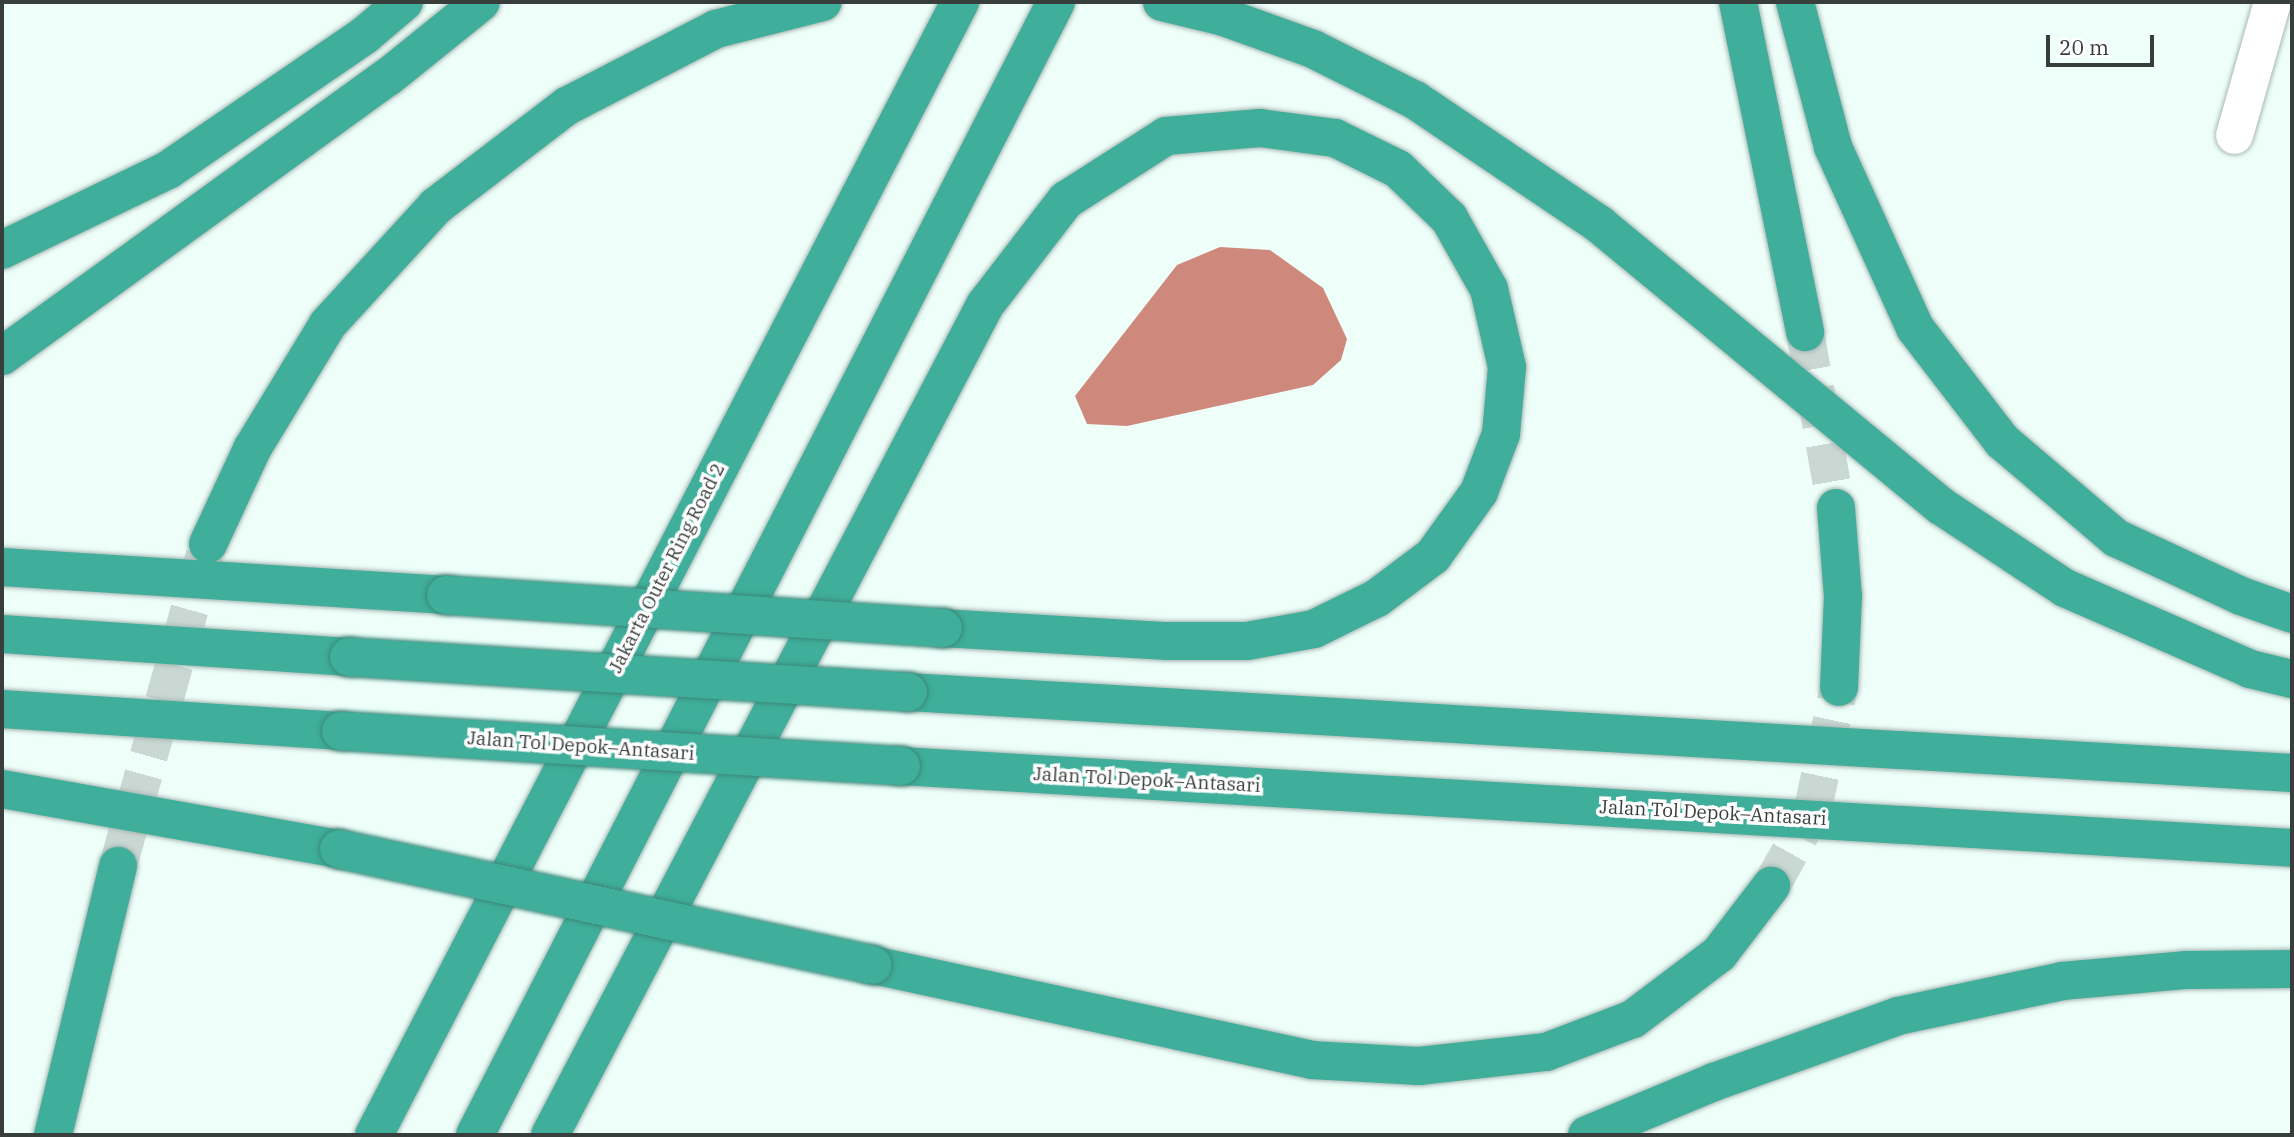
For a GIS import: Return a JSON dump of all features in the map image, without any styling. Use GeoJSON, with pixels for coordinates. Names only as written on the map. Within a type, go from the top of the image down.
{"type":"FeatureCollection","features":[{"type":"Feature","properties":{"kind":"highway"},"geometry":{"type":"LineString","coordinates":[[2,250],[168,170],[365,35],[404,2]]}},
{"type":"Feature","properties":{"kind":"highway"},"geometry":{"type":"LineString","coordinates":[[2,356],[388,77],[481,2]]}},
{"type":"Feature","properties":{"kind":"highway"},"geometry":{"type":"LineString","coordinates":[[208,544],[252,449],[328,324],[436,206],[567,106],[716,29],[822,2]]}},
{"type":"Feature","properties":{"kind":"highway","name":"Jakarta Outer Ring Road 2"},"geometry":{"type":"LineString","coordinates":[[374,1135],[960,2]]}},
{"type":"Feature","properties":{"kind":"highway"},"geometry":{"type":"LineString","coordinates":[[475,1135],[1056,2]]}},
{"type":"Feature","properties":{"kind":"highway"},"geometry":{"type":"LineString","coordinates":[[1162,2],[1224,17],[1313,49],[1415,100],[1600,225],[1941,506],[2065,588],[2249,669],[2292,679]]}},
{"type":"Feature","properties":{"kind":"highway"},"geometry":{"type":"LineString","coordinates":[[1738,2],[1805,332]]}},
{"type":"Feature","properties":{"kind":"highway"},"geometry":{"type":"LineString","coordinates":[[1795,2],[1833,147],[1915,328],[2002,441],[2116,538],[2241,596],[2292,614]]}},
{"type":"Feature","properties":{"kind":"highway"},"geometry":{"type":"LineString","coordinates":[[2,567],[446,596],[943,628],[1166,642],[1247,641],[1314,629],[1377,598],[1433,556],[1479,492],[1501,434],[1507,367],[1489,289],[1449,218],[1398,169],[1335,138],[1260,128],[1166,136],[1066,200],[985,304],[550,1135]]}},
{"type":"Feature","properties":{"kind":"highway"},"geometry":{"type":"LineString","coordinates":[[1836,508],[1843,596],[1839,687]]}},
{"type":"Feature","properties":{"kind":"highway"},"geometry":{"type":"LineString","coordinates":[[2,634],[908,692],[2292,773]]}},
{"type":"Feature","properties":{"kind":"highway","name":"Jalan Tol Depok–Antasari"},"geometry":{"type":"LineString","coordinates":[[2,709],[901,766],[2292,848]]}},
{"type":"Feature","properties":{"kind":"highway"},"geometry":{"type":"LineString","coordinates":[[2,789],[339,849],[1311,1060],[1419,1066],[1546,1052],[1633,1019],[1719,954],[1771,886]]}},
{"type":"Feature","properties":{"kind":"highway"},"geometry":{"type":"LineString","coordinates":[[53,1135],[118,866]]}},
{"type":"Feature","properties":{"kind":"highway"},"geometry":{"type":"LineString","coordinates":[[1587,1135],[1898,1016],[2062,981],[2185,970],[2292,969]]}},
{"type":"Feature","properties":{"kind":"street"},"geometry":{"type":"LineString","coordinates":[[2234,135],[2272,2]]}},
{"type":"Feature","properties":{"kind":"shaded area"},"geometry":{"type":"Polygon","coordinates":[[[1220,247],[1270,250],[1323,288],[1347,339],[1341,360],[1313,385],[1127,426],[1087,424],[1075,396],[1177,265],[1220,247]]]}},
{"type":"Feature","properties":{"kind":"tunnel"},"geometry":{"type":"LineString","coordinates":[[1805,332],[1836,508]]}},
{"type":"Feature","properties":{"kind":"tunnel"},"geometry":{"type":"LineString","coordinates":[[118,866],[207,548]]}},
{"type":"Feature","properties":{"kind":"tunnel"},"geometry":{"type":"LineString","coordinates":[[1771,886],[1812,813],[1839,687]]}}]}
